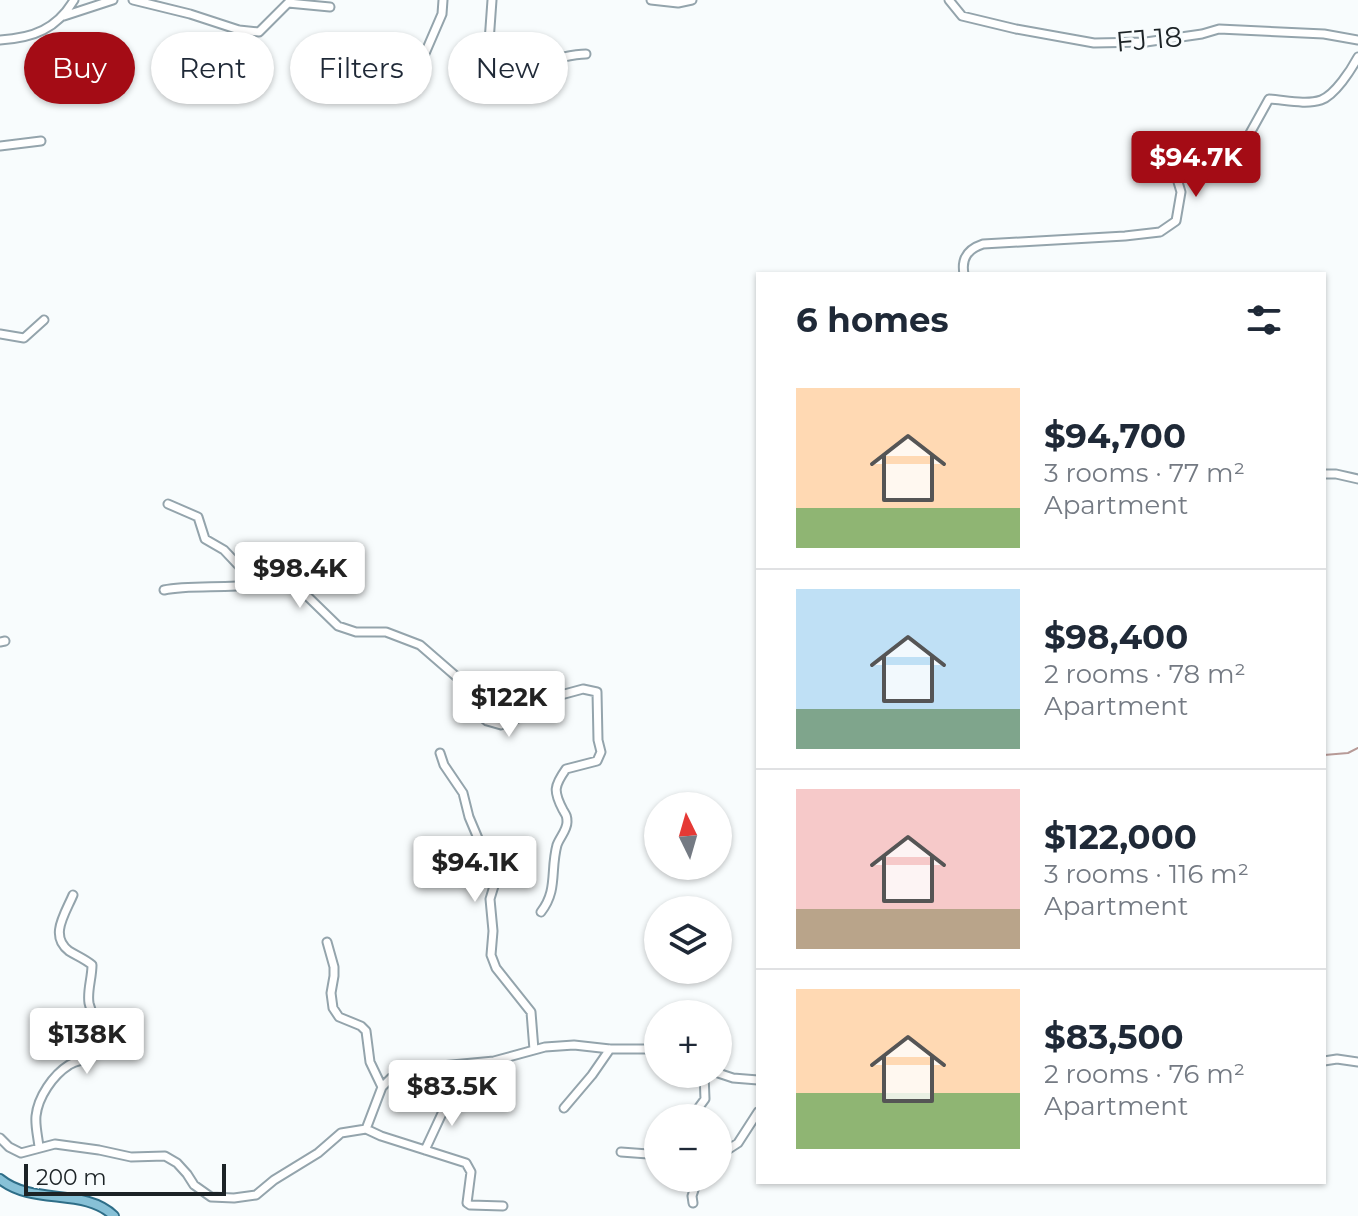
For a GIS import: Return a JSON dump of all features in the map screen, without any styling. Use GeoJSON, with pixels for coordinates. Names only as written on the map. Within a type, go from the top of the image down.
{"type":"FeatureCollection","features":[{"type":"Feature","properties":{"kind":"main road"},"geometry":{"type":"LineString","coordinates":[[0,1179],[12,1189],[26,1193],[100,1205],[114,1216]]}},
{"type":"Feature","properties":{"kind":"street"},"geometry":{"type":"LineString","coordinates":[[64,16],[74,0]]}},
{"type":"Feature","properties":{"kind":"street"},"geometry":{"type":"LineString","coordinates":[[0,40],[19,39],[43,31],[64,16],[113,0]]}},
{"type":"Feature","properties":{"kind":"street"},"geometry":{"type":"LineString","coordinates":[[133,0],[239,30],[259,32],[288,3],[330,7]]}},
{"type":"Feature","properties":{"kind":"street"},"geometry":{"type":"LineString","coordinates":[[432,37],[442,14],[443,0]]}},
{"type":"Feature","properties":{"kind":"street"},"geometry":{"type":"LineString","coordinates":[[492,0],[489,42],[492,50],[508,58],[535,62],[586,54]]}},
{"type":"Feature","properties":{"kind":"street"},"geometry":{"type":"LineString","coordinates":[[651,0],[678,3],[692,0]]}},
{"type":"Feature","properties":{"kind":"street","name":"FJ 18"},"geometry":{"type":"LineString","coordinates":[[949,0],[962,16],[1094,43],[1146,42],[1219,29],[1324,34],[1358,40]]}},
{"type":"Feature","properties":{"kind":"street"},"geometry":{"type":"LineString","coordinates":[[964,272],[967,253],[983,244],[1160,232],[1176,221],[1181,192],[1178,182],[1180,172],[1192,160],[1230,159],[1239,153],[1269,99],[1321,100],[1350,72],[1358,57]]}},
{"type":"Feature","properties":{"kind":"street"},"geometry":{"type":"LineString","coordinates":[[0,146],[41,141]]}},
{"type":"Feature","properties":{"kind":"street"},"geometry":{"type":"LineString","coordinates":[[0,334],[24,338],[44,320]]}},
{"type":"Feature","properties":{"kind":"street"},"geometry":{"type":"LineString","coordinates":[[1326,474],[1358,479]]}},
{"type":"Feature","properties":{"kind":"street"},"geometry":{"type":"LineString","coordinates":[[168,504],[198,517],[205,539],[224,550],[240,567],[250,574],[292,584],[338,626],[356,632],[386,632],[420,645],[458,678],[487,721],[501,725],[546,699],[583,689],[597,692],[601,752],[597,761],[566,769],[556,787],[567,824],[552,865],[551,896],[541,912]]}},
{"type":"Feature","properties":{"kind":"street"},"geometry":{"type":"LineString","coordinates":[[164,590],[272,581],[293,570]]}},
{"type":"Feature","properties":{"kind":"street"},"geometry":{"type":"LineString","coordinates":[[440,753],[444,765],[463,793],[469,817],[488,862],[494,868],[490,899],[493,931],[491,955],[496,968],[531,1012],[534,1050]]}},
{"type":"Feature","properties":{"kind":"street"},"geometry":{"type":"LineString","coordinates":[[39,1147],[36,1116],[53,1078],[72,1063],[85,1061],[98,1044],[98,1030],[88,999],[92,965],[64,946],[58,936],[73,895]]}},
{"type":"Feature","properties":{"kind":"street"},"geometry":{"type":"LineString","coordinates":[[327,942],[334,976],[331,988],[333,1008],[339,1017],[366,1031],[370,1062],[382,1087]]}},
{"type":"Feature","properties":{"kind":"street"},"geometry":{"type":"LineString","coordinates":[[366,1129],[382,1087],[391,1078],[420,1068],[494,1061],[545,1047],[574,1045],[644,1049]]}},
{"type":"Feature","properties":{"kind":"street"},"geometry":{"type":"LineString","coordinates":[[564,1108],[610,1049]]}},
{"type":"Feature","properties":{"kind":"street"},"geometry":{"type":"LineString","coordinates":[[1326,1061],[1345,1059],[1358,1062]]}},
{"type":"Feature","properties":{"kind":"street"},"geometry":{"type":"LineString","coordinates":[[732,1078],[756,1080]]}},
{"type":"Feature","properties":{"kind":"street"},"geometry":{"type":"LineString","coordinates":[[425,1150],[452,1092]]}},
{"type":"Feature","properties":{"kind":"street"},"geometry":{"type":"LineString","coordinates":[[732,1147],[738,1143],[756,1115]]}},
{"type":"Feature","properties":{"kind":"street"},"geometry":{"type":"LineString","coordinates":[[0,1138],[21,1153],[55,1144],[131,1157],[165,1156],[177,1163],[194,1185],[211,1197],[234,1198],[256,1195],[318,1153],[341,1133],[366,1129],[466,1163],[470,1168],[471,1181],[466,1200],[468,1204],[503,1206]]}},
{"type":"Feature","properties":{"kind":"street"},"geometry":{"type":"LineString","coordinates":[[621,1152],[644,1154]]}},
{"type":"Feature","properties":{"kind":"street"},"geometry":{"type":"LineString","coordinates":[[693,1192],[693,1203]]}},
{"type":"Feature","properties":{"kind":"waterway"},"geometry":{"type":"LineString","coordinates":[[1326,755],[1348,753],[1358,748]]}}]}
